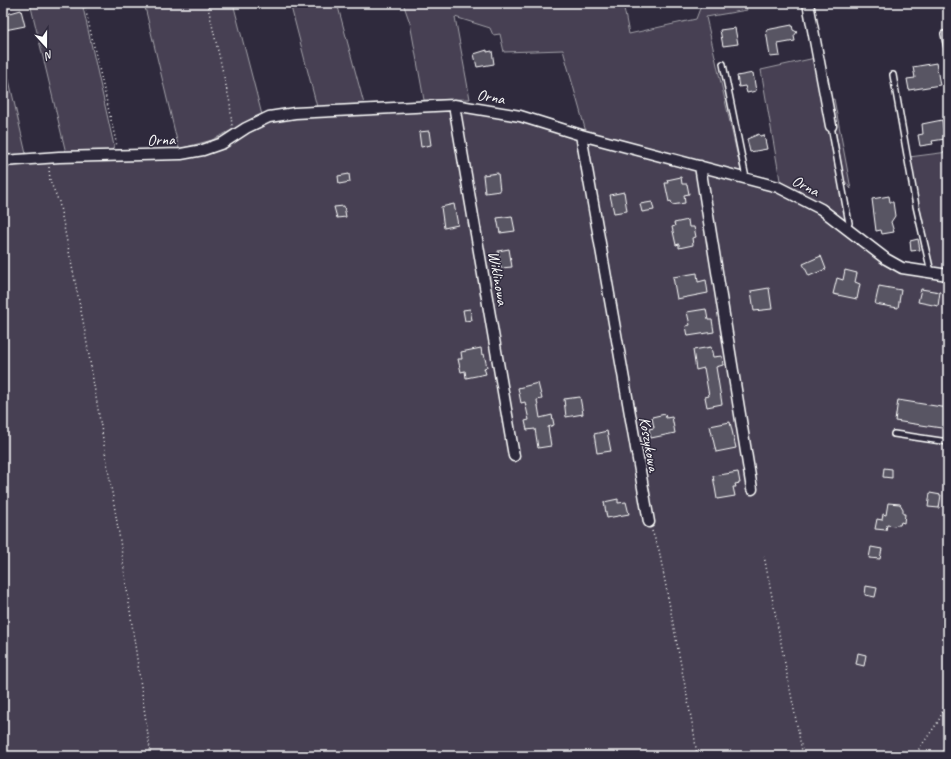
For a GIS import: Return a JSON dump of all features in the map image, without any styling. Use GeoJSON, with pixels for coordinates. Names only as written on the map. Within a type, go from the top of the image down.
{"type":"FeatureCollection","features":[{"type":"Feature","properties":{"kind":"street"},"geometry":{"type":"LineString","coordinates":[[808,3],[831,126]]}},
{"type":"Feature","properties":{"kind":"street","name":"Orna"},"geometry":{"type":"LineString","coordinates":[[3,161],[181,154],[203,150],[223,143],[234,135],[269,117],[294,113],[454,105],[520,116],[581,135],[746,178],[784,190],[821,209],[886,259],[902,268],[948,275]]}},
{"type":"Feature","properties":{"kind":"street","name":"Wiklinowa"},"geometry":{"type":"LineString","coordinates":[[454,105],[514,456]]}},
{"type":"Feature","properties":{"kind":"street","name":"Koszykowa"},"geometry":{"type":"LineString","coordinates":[[581,135],[649,522]]}},
{"type":"Feature","properties":{"kind":"street"},"geometry":{"type":"LineString","coordinates":[[700,166],[752,489]]}},
{"type":"Feature","properties":{"kind":"lane"},"geometry":{"type":"LineString","coordinates":[[944,34],[948,53]]}},
{"type":"Feature","properties":{"kind":"lane"},"geometry":{"type":"LineString","coordinates":[[724,64],[746,178]]}},
{"type":"Feature","properties":{"kind":"lane"},"geometry":{"type":"LineString","coordinates":[[893,75],[916,206],[931,272]]}},
{"type":"Feature","properties":{"kind":"lane"},"geometry":{"type":"LineString","coordinates":[[831,126],[849,222],[847,229]]}},
{"type":"Feature","properties":{"kind":"lane"},"geometry":{"type":"LineString","coordinates":[[894,434],[948,442]]}},
{"type":"Feature","properties":{"kind":"path"},"geometry":{"type":"LineString","coordinates":[[84,3],[119,156]]}},
{"type":"Feature","properties":{"kind":"path"},"geometry":{"type":"LineString","coordinates":[[207,3],[230,103],[230,114],[234,135]]}},
{"type":"Feature","properties":{"kind":"path"},"geometry":{"type":"LineString","coordinates":[[50,158],[50,181],[59,202],[94,388],[119,534],[151,756]]}},
{"type":"Feature","properties":{"kind":"path"},"geometry":{"type":"LineString","coordinates":[[649,522],[659,550],[694,733],[697,756]]}},
{"type":"Feature","properties":{"kind":"path"},"geometry":{"type":"LineString","coordinates":[[764,556],[803,756]]}},
{"type":"Feature","properties":{"kind":"path"},"geometry":{"type":"LineString","coordinates":[[914,756],[938,722],[948,699]]}},
{"type":"Feature","properties":{"kind":"shaded area"},"geometry":{"type":"Polygon","coordinates":[[[30,3],[82,3],[114,146],[112,151],[66,153],[30,3]]]}},
{"type":"Feature","properties":{"kind":"shaded area"},"geometry":{"type":"Polygon","coordinates":[[[144,3],[233,3],[262,115],[212,140],[179,149],[144,3]]]}},
{"type":"Feature","properties":{"kind":"shaded area"},"geometry":{"type":"Polygon","coordinates":[[[290,3],[337,3],[364,104],[317,107],[290,3]]]}},
{"type":"Feature","properties":{"kind":"shaded area"},"geometry":{"type":"Polygon","coordinates":[[[403,3],[623,3],[629,34],[696,19],[702,3],[745,3],[747,10],[706,17],[742,175],[705,162],[586,132],[563,50],[504,52],[500,34],[493,35],[490,28],[455,17],[470,99],[424,100],[410,23],[403,3]]]}},
{"type":"Feature","properties":{"kind":"shaded area"},"geometry":{"type":"Polygon","coordinates":[[[3,54],[26,154],[9,156],[3,137],[3,54]]]}},
{"type":"Feature","properties":{"kind":"shaded area"},"geometry":{"type":"Polygon","coordinates":[[[815,58],[846,221],[845,223],[781,186],[761,70],[815,58]]]}},
{"type":"Feature","properties":{"kind":"shaded area"},"geometry":{"type":"Polygon","coordinates":[[[834,99],[851,189],[844,180],[830,100],[834,99]]]}},
{"type":"Feature","properties":{"kind":"shaded area"},"geometry":{"type":"Polygon","coordinates":[[[439,109],[516,119],[782,193],[818,212],[891,268],[904,273],[948,279],[948,756],[3,756],[3,167],[53,162],[181,157],[263,123],[298,116],[439,109]]]}},
{"type":"Feature","properties":{"kind":"shaded area"},"geometry":{"type":"Polygon","coordinates":[[[948,152],[948,271],[932,267],[909,157],[948,152]]]}},
{"type":"Feature","properties":{"kind":"building"},"geometry":{"type":"Polygon","coordinates":[[[21,10],[25,26],[5,30],[3,15],[21,10]]]}},
{"type":"Feature","properties":{"kind":"building"},"geometry":{"type":"Polygon","coordinates":[[[792,25],[793,30],[797,32],[794,36],[795,41],[778,44],[780,56],[770,57],[766,30],[792,25]]]}},
{"type":"Feature","properties":{"kind":"building"},"geometry":{"type":"Polygon","coordinates":[[[735,28],[738,44],[723,46],[720,30],[735,28]]]}},
{"type":"Feature","properties":{"kind":"building"},"geometry":{"type":"Polygon","coordinates":[[[487,50],[487,52],[492,51],[494,64],[477,67],[474,54],[487,50]]]}},
{"type":"Feature","properties":{"kind":"building"},"geometry":{"type":"Polygon","coordinates":[[[936,63],[940,85],[909,90],[907,79],[915,78],[913,67],[936,63]]]}},
{"type":"Feature","properties":{"kind":"building"},"geometry":{"type":"Polygon","coordinates":[[[753,73],[756,91],[747,93],[745,86],[739,87],[737,76],[753,73]]]}},
{"type":"Feature","properties":{"kind":"building"},"geometry":{"type":"Polygon","coordinates":[[[942,120],[945,139],[932,141],[933,144],[920,146],[918,135],[923,134],[922,124],[942,120]]]}},
{"type":"Feature","properties":{"kind":"building"},"geometry":{"type":"Polygon","coordinates":[[[429,131],[431,145],[421,147],[419,132],[429,131]]]}},
{"type":"Feature","properties":{"kind":"building"},"geometry":{"type":"Polygon","coordinates":[[[759,134],[760,136],[764,135],[767,149],[750,152],[747,139],[759,134]]]}},
{"type":"Feature","properties":{"kind":"building"},"geometry":{"type":"Polygon","coordinates":[[[498,173],[500,191],[485,193],[483,175],[498,173]]]}},
{"type":"Feature","properties":{"kind":"building"},"geometry":{"type":"Polygon","coordinates":[[[349,174],[350,182],[339,184],[338,176],[349,174]]]}},
{"type":"Feature","properties":{"kind":"building"},"geometry":{"type":"Polygon","coordinates":[[[681,177],[682,184],[687,184],[689,194],[684,195],[685,203],[672,205],[671,201],[669,202],[665,183],[668,183],[667,180],[681,177]]]}},
{"type":"Feature","properties":{"kind":"building"},"geometry":{"type":"Polygon","coordinates":[[[624,192],[627,211],[614,213],[610,195],[624,192]]]}},
{"type":"Feature","properties":{"kind":"building"},"geometry":{"type":"Polygon","coordinates":[[[889,196],[890,202],[893,202],[895,216],[891,222],[894,232],[882,234],[881,230],[876,231],[872,199],[889,196]]]}},
{"type":"Feature","properties":{"kind":"building"},"geometry":{"type":"Polygon","coordinates":[[[652,202],[654,210],[642,212],[640,204],[652,202]]]}},
{"type":"Feature","properties":{"kind":"building"},"geometry":{"type":"Polygon","coordinates":[[[454,204],[458,225],[444,228],[441,207],[454,204]]]}},
{"type":"Feature","properties":{"kind":"building"},"geometry":{"type":"Polygon","coordinates":[[[344,206],[346,217],[337,218],[334,207],[344,206]]]}},
{"type":"Feature","properties":{"kind":"building"},"geometry":{"type":"Polygon","coordinates":[[[512,216],[515,231],[500,233],[497,218],[512,216]]]}},
{"type":"Feature","properties":{"kind":"building"},"geometry":{"type":"Polygon","coordinates":[[[688,220],[689,227],[694,227],[696,237],[692,238],[693,245],[679,248],[679,244],[676,245],[672,227],[675,226],[674,223],[688,220]]]}},
{"type":"Feature","properties":{"kind":"building"},"geometry":{"type":"Polygon","coordinates":[[[918,239],[920,250],[911,251],[910,241],[918,239]]]}},
{"type":"Feature","properties":{"kind":"building"},"geometry":{"type":"Polygon","coordinates":[[[509,249],[512,267],[501,268],[498,251],[509,249]]]}},
{"type":"Feature","properties":{"kind":"building"},"geometry":{"type":"Polygon","coordinates":[[[821,256],[826,269],[809,276],[803,264],[821,256]]]}},
{"type":"Feature","properties":{"kind":"building"},"geometry":{"type":"Polygon","coordinates":[[[845,270],[857,273],[855,282],[860,284],[857,299],[833,294],[837,278],[843,280],[845,270]]]}},
{"type":"Feature","properties":{"kind":"building"},"geometry":{"type":"Polygon","coordinates":[[[697,273],[698,282],[706,280],[708,293],[677,299],[673,277],[697,273]]]}},
{"type":"Feature","properties":{"kind":"building"},"geometry":{"type":"Polygon","coordinates":[[[879,286],[901,290],[898,308],[875,304],[879,286]]]}},
{"type":"Feature","properties":{"kind":"building"},"geometry":{"type":"Polygon","coordinates":[[[769,288],[772,309],[754,311],[751,291],[769,288]]]}},
{"type":"Feature","properties":{"kind":"building"},"geometry":{"type":"Polygon","coordinates":[[[921,289],[940,292],[938,306],[918,302],[921,289]]]}},
{"type":"Feature","properties":{"kind":"building"},"geometry":{"type":"Polygon","coordinates":[[[470,309],[472,320],[465,321],[463,310],[470,309]]]}},
{"type":"Feature","properties":{"kind":"building"},"geometry":{"type":"Polygon","coordinates":[[[706,309],[708,320],[712,320],[714,332],[688,336],[686,326],[690,325],[687,312],[706,309]]]}},
{"type":"Feature","properties":{"kind":"building"},"geometry":{"type":"Polygon","coordinates":[[[711,347],[713,357],[722,356],[723,365],[716,367],[722,404],[707,407],[705,397],[709,396],[704,368],[696,370],[693,350],[711,347]]]}},
{"type":"Feature","properties":{"kind":"building"},"geometry":{"type":"Polygon","coordinates":[[[481,348],[487,367],[484,368],[486,374],[466,378],[465,371],[461,372],[458,359],[462,359],[461,352],[481,348]]]}},
{"type":"Feature","properties":{"kind":"building"},"geometry":{"type":"Polygon","coordinates":[[[538,383],[542,399],[537,400],[540,418],[552,415],[554,425],[548,427],[551,446],[538,448],[535,429],[527,430],[525,421],[529,420],[525,402],[521,403],[518,388],[538,383]]]}},
{"type":"Feature","properties":{"kind":"building"},"geometry":{"type":"Polygon","coordinates":[[[580,397],[583,414],[566,417],[564,399],[580,397]]]}},
{"type":"Feature","properties":{"kind":"building"},"geometry":{"type":"Polygon","coordinates":[[[898,400],[948,408],[948,429],[895,421],[898,400]]]}},
{"type":"Feature","properties":{"kind":"building"},"geometry":{"type":"Polygon","coordinates":[[[665,414],[666,418],[672,417],[675,433],[651,438],[649,429],[654,428],[652,417],[665,414]]]}},
{"type":"Feature","properties":{"kind":"building"},"geometry":{"type":"Polygon","coordinates":[[[730,422],[736,448],[716,452],[710,426],[730,422]]]}},
{"type":"Feature","properties":{"kind":"building"},"geometry":{"type":"Polygon","coordinates":[[[607,431],[611,451],[597,453],[594,434],[607,431]]]}},
{"type":"Feature","properties":{"kind":"building"},"geometry":{"type":"Polygon","coordinates":[[[884,468],[892,469],[892,478],[883,477],[884,468]]]}},
{"type":"Feature","properties":{"kind":"building"},"geometry":{"type":"Polygon","coordinates":[[[738,472],[740,483],[735,484],[736,487],[733,487],[735,496],[717,499],[713,476],[738,472]]]}},
{"type":"Feature","properties":{"kind":"building"},"geometry":{"type":"Polygon","coordinates":[[[930,493],[941,495],[939,508],[928,507],[930,493]]]}},
{"type":"Feature","properties":{"kind":"building"},"geometry":{"type":"Polygon","coordinates":[[[618,499],[618,503],[626,502],[629,514],[607,518],[604,502],[618,499]]]}},
{"type":"Feature","properties":{"kind":"building"},"geometry":{"type":"Polygon","coordinates":[[[888,503],[900,504],[903,509],[903,514],[905,514],[904,523],[901,522],[900,525],[895,526],[887,525],[886,530],[875,529],[877,519],[882,520],[883,514],[886,515],[888,503]]]}},
{"type":"Feature","properties":{"kind":"building"},"geometry":{"type":"Polygon","coordinates":[[[871,547],[882,549],[880,559],[869,558],[871,547]]]}},
{"type":"Feature","properties":{"kind":"building"},"geometry":{"type":"Polygon","coordinates":[[[866,586],[877,588],[875,597],[865,595],[866,586]]]}},
{"type":"Feature","properties":{"kind":"building"},"geometry":{"type":"Polygon","coordinates":[[[858,653],[866,655],[864,666],[856,664],[858,653]]]}}]}
